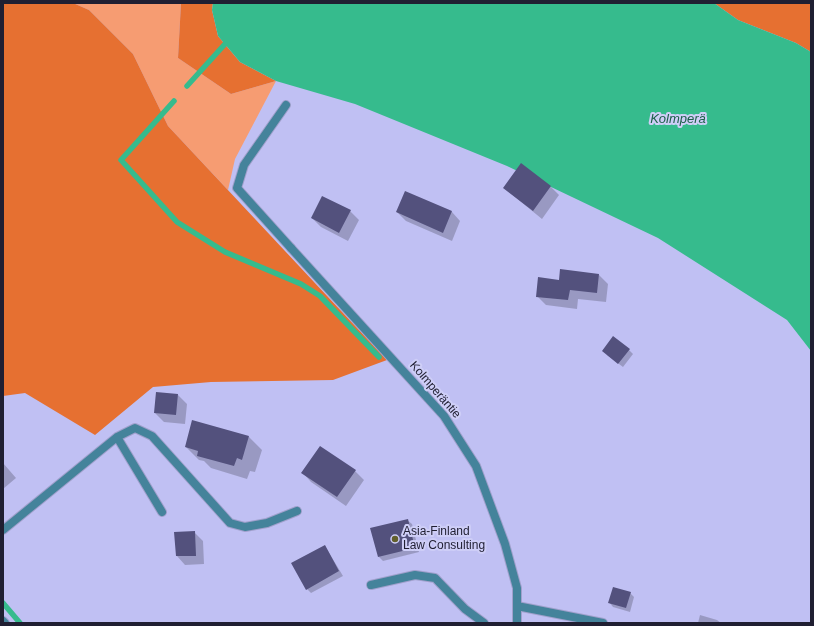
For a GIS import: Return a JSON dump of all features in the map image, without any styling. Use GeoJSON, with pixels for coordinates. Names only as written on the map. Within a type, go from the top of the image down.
{"type":"FeatureCollection","features":[{"type":"Feature","properties":{"kind":"street","name":"Kolmperäntie"},"geometry":{"type":"LineString","coordinates":[[286,105],[244,165],[237,188],[444,416],[476,466],[505,544],[517,588],[517,623]]}},
{"type":"Feature","properties":{"kind":"street"},"geometry":{"type":"LineString","coordinates":[[3,530],[116,437],[136,428],[152,436],[230,523],[245,527],[267,523],[297,511]]}},
{"type":"Feature","properties":{"kind":"street"},"geometry":{"type":"LineString","coordinates":[[116,437],[162,512]]}},
{"type":"Feature","properties":{"kind":"street"},"geometry":{"type":"LineString","coordinates":[[371,585],[415,575],[435,578],[466,609],[484,623]]}},
{"type":"Feature","properties":{"kind":"street"},"geometry":{"type":"LineString","coordinates":[[517,606],[604,623]]}},
{"type":"Feature","properties":{"kind":"shaded area"},"geometry":{"type":"Polygon","coordinates":[[[3,3],[73,3],[89,10],[133,54],[168,126],[387,360],[333,380],[211,382],[153,387],[95,435],[25,393],[3,396],[3,3]]]}},
{"type":"Feature","properties":{"kind":"shaded area"},"geometry":{"type":"Polygon","coordinates":[[[73,3],[181,3],[178,58],[231,94],[276,81],[235,159],[228,190],[168,126],[133,54],[89,10],[73,3]]]}},
{"type":"Feature","properties":{"kind":"shaded area"},"geometry":{"type":"Polygon","coordinates":[[[181,3],[213,3],[212,10],[218,36],[240,62],[276,81],[231,94],[178,58],[181,3]]]}},
{"type":"Feature","properties":{"kind":"shaded area"},"geometry":{"type":"Polygon","coordinates":[[[714,3],[811,3],[811,52],[796,43],[738,20],[714,3]]]}},
{"type":"Feature","properties":{"kind":"water","name":"Kolmperä"},"geometry":{"type":"Polygon","coordinates":[[[213,3],[714,3],[738,20],[796,43],[811,52],[811,351],[787,320],[658,238],[507,166],[355,104],[276,81],[240,62],[218,36],[212,10],[213,3]]]}},
{"type":"Feature","properties":{"kind":"building"},"geometry":{"type":"Polygon","coordinates":[[[521,163],[551,186],[533,211],[503,188],[521,163]]]}},
{"type":"Feature","properties":{"kind":"building"},"geometry":{"type":"Polygon","coordinates":[[[405,191],[452,211],[443,233],[396,212],[405,191]]]}},
{"type":"Feature","properties":{"kind":"building"},"geometry":{"type":"Polygon","coordinates":[[[322,196],[351,210],[339,233],[311,218],[322,196]]]}},
{"type":"Feature","properties":{"kind":"building"},"geometry":{"type":"Polygon","coordinates":[[[560,269],[599,274],[597,293],[570,290],[568,300],[536,297],[538,277],[559,280],[560,269]]]}},
{"type":"Feature","properties":{"kind":"building"},"geometry":{"type":"Polygon","coordinates":[[[613,336],[630,349],[618,364],[602,351],[613,336]]]}},
{"type":"Feature","properties":{"kind":"building"},"geometry":{"type":"Polygon","coordinates":[[[156,392],[178,394],[176,415],[154,413],[156,392]]]}},
{"type":"Feature","properties":{"kind":"building"},"geometry":{"type":"Polygon","coordinates":[[[192,420],[249,436],[242,460],[237,458],[234,466],[197,456],[198,451],[185,447],[192,420]]]}},
{"type":"Feature","properties":{"kind":"building"},"geometry":{"type":"Polygon","coordinates":[[[320,446],[356,470],[337,497],[301,473],[320,446]]]}},
{"type":"Feature","properties":{"kind":"building"},"geometry":{"type":"Polygon","coordinates":[[[408,519],[415,548],[378,557],[370,528],[408,519]]]}},
{"type":"Feature","properties":{"kind":"building"},"geometry":{"type":"Polygon","coordinates":[[[195,531],[196,556],[176,556],[174,532],[195,531]]]}},
{"type":"Feature","properties":{"kind":"building"},"geometry":{"type":"Polygon","coordinates":[[[325,545],[339,571],[306,590],[291,563],[325,545]]]}},
{"type":"Feature","properties":{"kind":"building"},"geometry":{"type":"Polygon","coordinates":[[[613,587],[631,592],[626,608],[608,603],[613,587]]]}},
{"type":"Feature","properties":{"kind":"waterway"},"geometry":{"type":"LineString","coordinates":[[187,86],[225,44]]}},
{"type":"Feature","properties":{"kind":"waterway"},"geometry":{"type":"LineString","coordinates":[[174,101],[121,160],[177,222],[225,252],[301,284],[320,296],[379,357]]}},
{"type":"Feature","properties":{"kind":"waterway"},"geometry":{"type":"LineString","coordinates":[[3,603],[20,623]]}},
{"type":"Feature","properties":{"kind":"place","name":"Asia-Finland Law Consulting"},"geometry":{"type":"Point","coordinates":[395,539]}}]}
